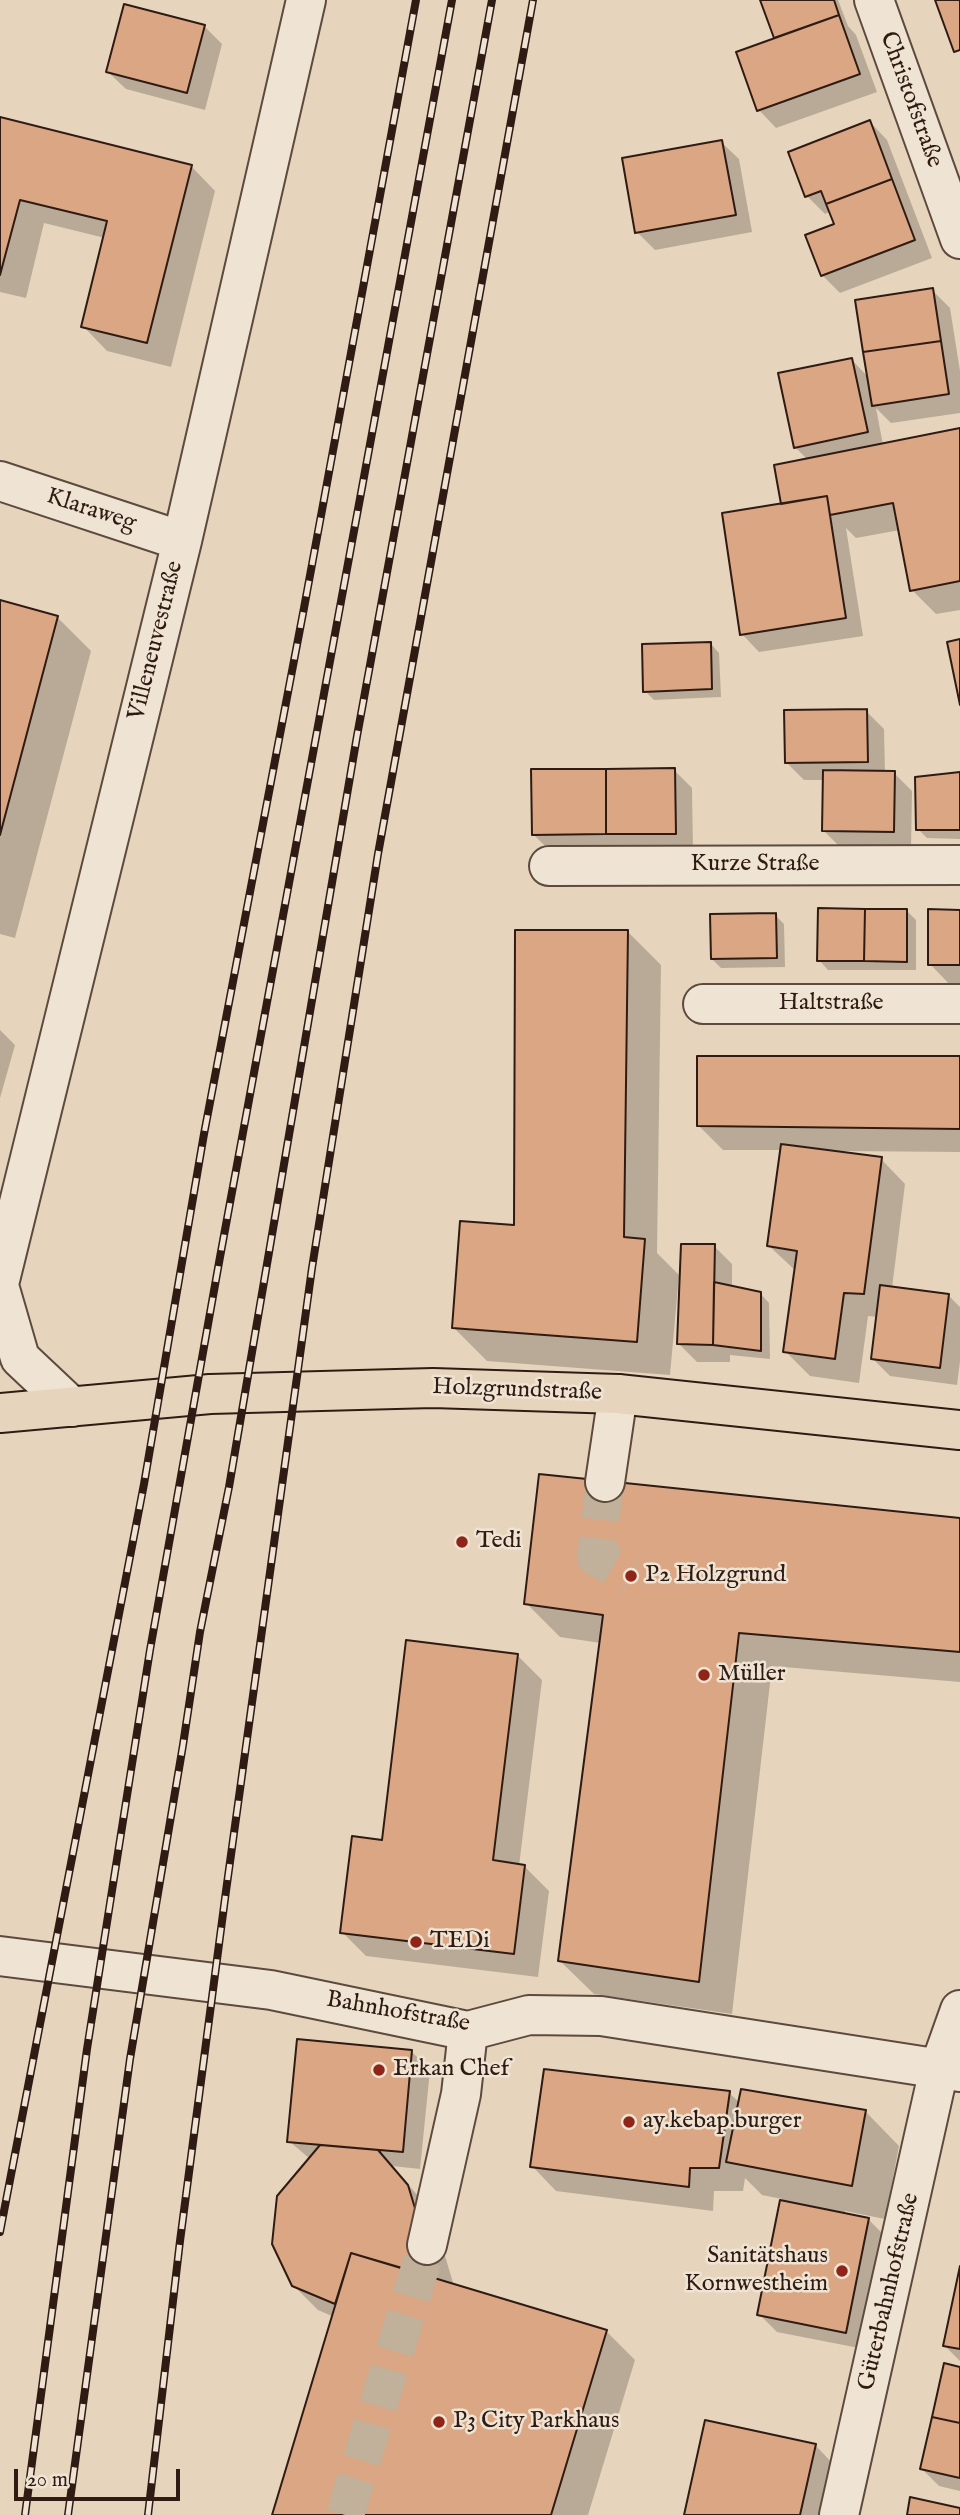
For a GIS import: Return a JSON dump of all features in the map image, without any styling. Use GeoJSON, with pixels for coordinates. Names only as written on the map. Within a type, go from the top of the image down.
{"type":"FeatureCollection","features":[{"type":"Feature","properties":{"kind":"main road","name":"Holzgrundstraße"},"geometry":{"type":"LineString","coordinates":[[0,1413],[210,1394],[433,1388],[618,1395],[960,1430]]}},
{"type":"Feature","properties":{"kind":"street","name":"Villeneuvestraße"},"geometry":{"type":"LineString","coordinates":[[0,1280],[182,541],[306,0]]}},
{"type":"Feature","properties":{"kind":"street","name":"Christofstraße"},"geometry":{"type":"LineString","coordinates":[[874,0],[960,239]]}},
{"type":"Feature","properties":{"kind":"street","name":"Klaraweg"},"geometry":{"type":"LineString","coordinates":[[0,481],[182,541]]}},
{"type":"Feature","properties":{"kind":"street","name":"Kurze Straße"},"geometry":{"type":"LineString","coordinates":[[549,866],[960,865]]}},
{"type":"Feature","properties":{"kind":"street","name":"Haltstraße"},"geometry":{"type":"LineString","coordinates":[[703,1004],[960,1004]]}},
{"type":"Feature","properties":{"kind":"street"},"geometry":{"type":"LineString","coordinates":[[0,1289],[20,1358],[72,1408]]}},
{"type":"Feature","properties":{"kind":"street"},"geometry":{"type":"LineString","coordinates":[[605,1482],[618,1395]]}},
{"type":"Feature","properties":{"kind":"street","name":"Bahnhofstraße"},"geometry":{"type":"LineString","coordinates":[[0,1956],[271,1990],[468,2031],[528,2015],[601,2016],[950,2070]]}},
{"type":"Feature","properties":{"kind":"street","name":"Güterbahnhofstraße"},"geometry":{"type":"LineString","coordinates":[[839,2515],[950,2070],[960,2010]]}},
{"type":"Feature","properties":{"kind":"street"},"geometry":{"type":"LineString","coordinates":[[426,2245],[461,2094],[468,2031]]}},
{"type":"Feature","properties":{"kind":"building"},"geometry":{"type":"Polygon","coordinates":[[[760,0],[834,0],[839,15],[774,38],[760,0]]]}},
{"type":"Feature","properties":{"kind":"building"},"geometry":{"type":"Polygon","coordinates":[[[935,0],[960,0],[960,50],[954,52],[935,0]]]}},
{"type":"Feature","properties":{"kind":"building"},"geometry":{"type":"Polygon","coordinates":[[[124,4],[205,25],[187,93],[106,72],[124,4]]]}},
{"type":"Feature","properties":{"kind":"building"},"geometry":{"type":"Polygon","coordinates":[[[839,15],[860,74],[757,111],[736,52],[839,15]]]}},
{"type":"Feature","properties":{"kind":"building"},"geometry":{"type":"Polygon","coordinates":[[[0,117],[192,165],[147,343],[81,327],[107,221],[20,200],[0,275],[0,117]]]}},
{"type":"Feature","properties":{"kind":"building"},"geometry":{"type":"Polygon","coordinates":[[[870,120],[892,179],[826,204],[821,191],[805,197],[788,152],[870,120]]]}},
{"type":"Feature","properties":{"kind":"building"},"geometry":{"type":"Polygon","coordinates":[[[722,140],[736,215],[635,233],[622,158],[722,140]]]}},
{"type":"Feature","properties":{"kind":"building"},"geometry":{"type":"Polygon","coordinates":[[[892,179],[915,240],[821,276],[805,235],[834,224],[826,204],[892,179]]]}},
{"type":"Feature","properties":{"kind":"building"},"geometry":{"type":"Polygon","coordinates":[[[933,288],[941,341],[863,352],[855,300],[933,288]]]}},
{"type":"Feature","properties":{"kind":"building"},"geometry":{"type":"Polygon","coordinates":[[[941,341],[949,394],[872,406],[863,352],[941,341]]]}},
{"type":"Feature","properties":{"kind":"building"},"geometry":{"type":"Polygon","coordinates":[[[852,358],[868,432],[794,448],[778,373],[852,358]]]}},
{"type":"Feature","properties":{"kind":"building"},"geometry":{"type":"Polygon","coordinates":[[[960,428],[960,581],[910,591],[893,503],[830,515],[827,496],[781,504],[774,465],[960,428]]]}},
{"type":"Feature","properties":{"kind":"building"},"geometry":{"type":"Polygon","coordinates":[[[827,496],[846,618],[740,635],[722,513],[827,496]]]}},
{"type":"Feature","properties":{"kind":"building"},"geometry":{"type":"Polygon","coordinates":[[[0,600],[58,616],[0,835],[0,600]]]}},
{"type":"Feature","properties":{"kind":"building"},"geometry":{"type":"Polygon","coordinates":[[[960,639],[960,705],[947,642],[960,639]]]}},
{"type":"Feature","properties":{"kind":"building"},"geometry":{"type":"Polygon","coordinates":[[[711,642],[712,689],[643,692],[642,644],[711,642]]]}},
{"type":"Feature","properties":{"kind":"building"},"geometry":{"type":"Polygon","coordinates":[[[867,709],[868,762],[785,763],[784,710],[867,709]]]}},
{"type":"Feature","properties":{"kind":"building"},"geometry":{"type":"Polygon","coordinates":[[[675,768],[676,834],[606,834],[606,769],[675,768]]]}},
{"type":"Feature","properties":{"kind":"building"},"geometry":{"type":"Polygon","coordinates":[[[531,769],[606,769],[606,834],[532,835],[531,769]]]}},
{"type":"Feature","properties":{"kind":"building"},"geometry":{"type":"Polygon","coordinates":[[[823,770],[895,771],[894,832],[822,831],[823,770]]]}},
{"type":"Feature","properties":{"kind":"building"},"geometry":{"type":"Polygon","coordinates":[[[960,772],[960,830],[916,830],[915,777],[960,772]]]}},
{"type":"Feature","properties":{"kind":"building"},"geometry":{"type":"Polygon","coordinates":[[[818,908],[865,909],[864,961],[817,961],[818,908]]]}},
{"type":"Feature","properties":{"kind":"building"},"geometry":{"type":"Polygon","coordinates":[[[865,909],[907,909],[907,962],[864,961],[865,909]]]}},
{"type":"Feature","properties":{"kind":"building"},"geometry":{"type":"Polygon","coordinates":[[[928,909],[960,910],[960,965],[928,965],[928,909]]]}},
{"type":"Feature","properties":{"kind":"building"},"geometry":{"type":"Polygon","coordinates":[[[776,913],[777,958],[711,959],[710,914],[776,913]]]}},
{"type":"Feature","properties":{"kind":"building"},"geometry":{"type":"Polygon","coordinates":[[[515,930],[628,930],[624,1237],[645,1239],[637,1342],[452,1328],[460,1221],[514,1225],[515,930]]]}},
{"type":"Feature","properties":{"kind":"building"},"geometry":{"type":"Polygon","coordinates":[[[697,1056],[960,1056],[960,1129],[697,1126],[697,1056]]]}},
{"type":"Feature","properties":{"kind":"building"},"geometry":{"type":"Polygon","coordinates":[[[781,1144],[882,1157],[864,1294],[844,1293],[835,1359],[783,1352],[797,1251],[767,1246],[781,1144]]]}},
{"type":"Feature","properties":{"kind":"building"},"geometry":{"type":"Polygon","coordinates":[[[681,1244],[715,1244],[713,1345],[677,1344],[681,1244]]]}},
{"type":"Feature","properties":{"kind":"building"},"geometry":{"type":"Polygon","coordinates":[[[714,1282],[761,1292],[761,1351],[713,1345],[714,1282]]]}},
{"type":"Feature","properties":{"kind":"building"},"geometry":{"type":"Polygon","coordinates":[[[880,1285],[949,1294],[940,1368],[871,1359],[880,1285]]]}},
{"type":"Feature","properties":{"kind":"building"},"geometry":{"type":"Polygon","coordinates":[[[539,1474],[960,1518],[960,1652],[739,1633],[699,1982],[558,1961],[603,1615],[524,1604],[539,1474]]]}},
{"type":"Feature","properties":{"kind":"building"},"geometry":{"type":"Polygon","coordinates":[[[406,1640],[518,1654],[493,1860],[525,1865],[514,1954],[340,1933],[352,1836],[382,1840],[406,1640]]]}},
{"type":"Feature","properties":{"kind":"building"},"geometry":{"type":"Polygon","coordinates":[[[297,2039],[412,2050],[403,2152],[287,2142],[297,2039]]]}},
{"type":"Feature","properties":{"kind":"building"},"geometry":{"type":"Polygon","coordinates":[[[544,2069],[730,2091],[719,2168],[690,2168],[689,2187],[530,2167],[544,2069]]]}},
{"type":"Feature","properties":{"kind":"building"},"geometry":{"type":"Polygon","coordinates":[[[741,2089],[866,2110],[852,2186],[726,2162],[741,2089]]]}},
{"type":"Feature","properties":{"kind":"building"},"geometry":{"type":"Polygon","coordinates":[[[320,2145],[378,2150],[408,2185],[436,2278],[351,2253],[335,2304],[292,2286],[272,2244],[277,2196],[320,2145]]]}},
{"type":"Feature","properties":{"kind":"building"},"geometry":{"type":"Polygon","coordinates":[[[780,2200],[869,2218],[846,2333],[757,2315],[780,2200]]]}},
{"type":"Feature","properties":{"kind":"building","name":"P3 City Parkhaus"},"geometry":{"type":"Polygon","coordinates":[[[351,2253],[607,2330],[551,2515],[272,2515],[351,2253]]]}},
{"type":"Feature","properties":{"kind":"building"},"geometry":{"type":"Polygon","coordinates":[[[960,2266],[960,2349],[943,2346],[960,2266]]]}},
{"type":"Feature","properties":{"kind":"building"},"geometry":{"type":"Polygon","coordinates":[[[944,2363],[960,2367],[960,2423],[932,2417],[944,2363]]]}},
{"type":"Feature","properties":{"kind":"building"},"geometry":{"type":"Polygon","coordinates":[[[932,2417],[960,2423],[960,2478],[920,2469],[932,2417]]]}},
{"type":"Feature","properties":{"kind":"building"},"geometry":{"type":"Polygon","coordinates":[[[705,2420],[816,2444],[800,2515],[684,2515],[705,2420]]]}},
{"type":"Feature","properties":{"kind":"building"},"geometry":{"type":"Polygon","coordinates":[[[910,2497],[960,2508],[960,2515],[907,2515],[910,2497]]]}},
{"type":"Feature","properties":{"kind":"tunnel"},"geometry":{"type":"LineString","coordinates":[[605,1482],[596,1557],[631,1576]]}},
{"type":"Feature","properties":{"kind":"tunnel"},"geometry":{"type":"LineString","coordinates":[[345,2515],[427,2245]]}},
{"type":"Feature","properties":{"kind":"railway"},"geometry":{"type":"LineString","coordinates":[[0,2232],[144,1484],[204,1134],[416,0]]}},
{"type":"Feature","properties":{"kind":"railway"},"geometry":{"type":"LineString","coordinates":[[25,2515],[87,2049],[150,1650],[452,0]]}},
{"type":"Feature","properties":{"kind":"railway"},"geometry":{"type":"LineString","coordinates":[[68,2515],[130,2059],[200,1632],[229,1487],[357,736],[492,0]]}},
{"type":"Feature","properties":{"kind":"railway"},"geometry":{"type":"LineString","coordinates":[[148,2515],[180,2241],[226,1891],[312,1268],[378,854],[533,0]]}},
{"type":"Feature","properties":{"kind":"place","name":"Tedi"},"geometry":{"type":"Point","coordinates":[462,1542]}},
{"type":"Feature","properties":{"kind":"place","name":"P2 Holzgrund"},"geometry":{"type":"Point","coordinates":[631,1576]}},
{"type":"Feature","properties":{"kind":"place","name":"Müller"},"geometry":{"type":"Point","coordinates":[704,1675]}},
{"type":"Feature","properties":{"kind":"place","name":"TEDi"},"geometry":{"type":"Point","coordinates":[416,1942]}},
{"type":"Feature","properties":{"kind":"place","name":"Erkan Chef"},"geometry":{"type":"Point","coordinates":[379,2070]}},
{"type":"Feature","properties":{"kind":"place","name":"ay.kebap.burger"},"geometry":{"type":"Point","coordinates":[629,2122]}},
{"type":"Feature","properties":{"kind":"place","name":"Sanitätshaus Kornwestheim"},"geometry":{"type":"Point","coordinates":[842,2271]}},
{"type":"Feature","properties":{"kind":"place","name":"P3 City Parkhaus"},"geometry":{"type":"Point","coordinates":[439,2422]}}]}
